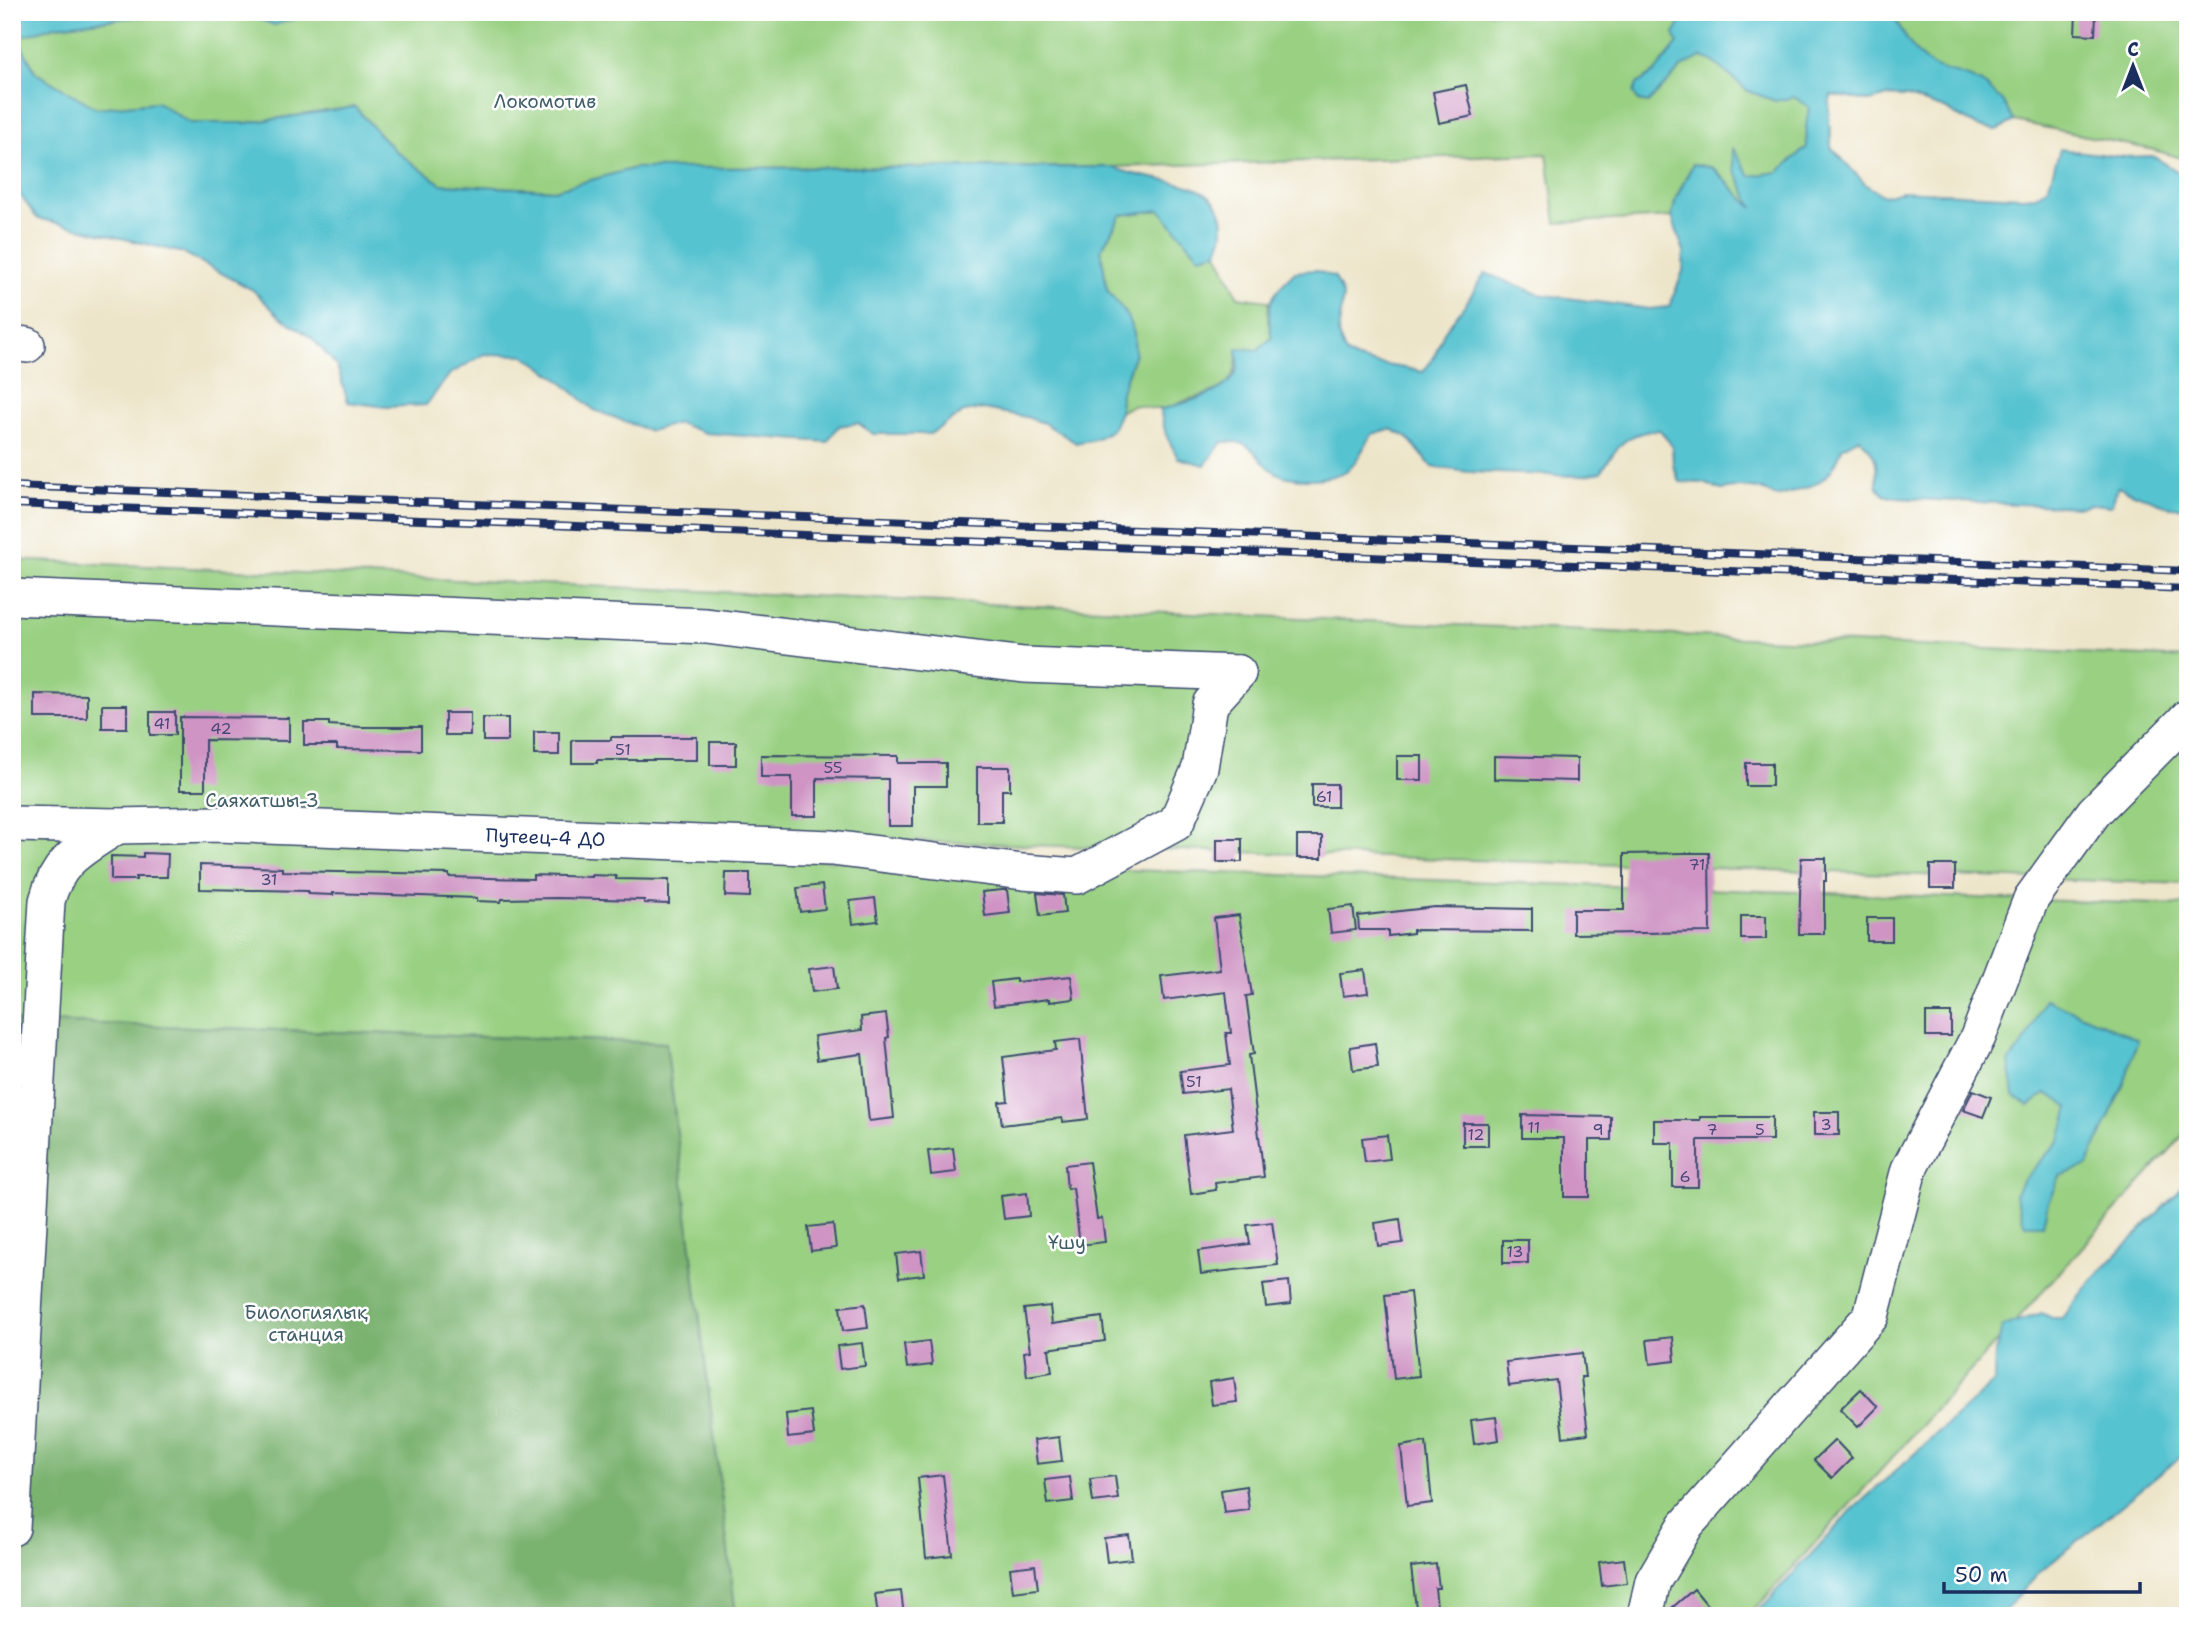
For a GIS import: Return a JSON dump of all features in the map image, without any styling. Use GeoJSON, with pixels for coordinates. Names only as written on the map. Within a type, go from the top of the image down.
{"type":"FeatureCollection","features":[{"type":"Feature","properties":{"kind":"street","name":"Путеец-4 ДО"},"geometry":{"type":"LineString","coordinates":[[12,597],[706,626],[1024,665],[1238,673],[1210,704],[1200,768],[1176,823],[1077,876],[1023,872],[832,848],[217,824],[12,824]]}},
{"type":"Feature","properties":{"kind":"street"},"geometry":{"type":"LineString","coordinates":[[1645,1616],[1653,1581],[1686,1525],[1871,1316],[1909,1169],[1979,1037],[2031,899],[2094,813],[2188,717]]}},
{"type":"Feature","properties":{"kind":"street"},"geometry":{"type":"LineString","coordinates":[[12,1528],[47,901],[61,866],[117,826]]}},
{"type":"Feature","properties":{"kind":"green space","name":"Локомотив"},"geometry":{"type":"Polygon","coordinates":[[[180,12],[243,12],[274,25],[317,12],[1679,12],[1681,16],[1867,12],[2188,12],[2188,160],[2154,150],[2014,121],[1997,130],[1979,127],[1945,109],[1908,97],[1888,96],[1869,101],[1831,95],[1827,114],[1831,147],[1841,157],[2011,480],[1713,168],[1693,164],[1676,198],[1672,217],[1556,223],[1547,154],[1111,167],[635,168],[555,190],[440,184],[393,149],[355,107],[247,123],[190,123],[157,102],[96,108],[36,73],[17,37],[55,26],[180,12]]]}},
{"type":"Feature","properties":{"kind":"green space"},"geometry":{"type":"Polygon","coordinates":[[[1160,210],[1199,256],[1217,252],[1238,297],[1269,301],[1268,320],[1272,338],[1257,350],[1237,348],[1235,371],[1231,379],[1218,389],[1168,408],[1155,409],[1137,405],[1120,412],[1121,392],[1135,353],[1126,314],[1107,290],[1101,249],[1121,215],[1160,210]]]}},
{"type":"Feature","properties":{"kind":"green space","name":"Ұшу"},"geometry":{"type":"Polygon","coordinates":[[[12,560],[2188,658],[2188,884],[641,832],[644,854],[2188,905],[2188,1130],[1749,1616],[736,1616],[666,1043],[12,1021],[12,560]]]}},
{"type":"Feature","properties":{"kind":"green space","name":"Биологиялық станция"},"geometry":{"type":"Polygon","coordinates":[[[12,1021],[666,1043],[736,1616],[12,1616],[12,1021]]]}},
{"type":"Feature","properties":{"kind":"water"},"geometry":{"type":"Polygon","coordinates":[[[12,12],[180,12],[55,26],[17,38],[36,73],[96,108],[157,102],[190,123],[247,123],[355,107],[393,149],[441,184],[554,190],[635,168],[1111,167],[1198,189],[1217,204],[1222,216],[1223,233],[1217,252],[1199,256],[1160,210],[1121,215],[1101,250],[1107,290],[1126,314],[1134,333],[1135,353],[1121,392],[1120,412],[1112,430],[1095,439],[1076,443],[1044,423],[984,409],[964,412],[930,434],[873,434],[858,423],[839,426],[827,442],[705,433],[678,423],[650,431],[594,410],[556,377],[524,355],[485,354],[450,374],[426,405],[387,407],[348,402],[337,366],[312,338],[279,316],[253,290],[184,253],[37,218],[15,188],[12,188],[12,12]]]}},
{"type":"Feature","properties":{"kind":"water"},"geometry":{"type":"Polygon","coordinates":[[[243,12],[317,12],[274,25],[243,12]]]}},
{"type":"Feature","properties":{"kind":"water"},"geometry":{"type":"Polygon","coordinates":[[[1679,12],[1892,12],[1908,41],[1924,60],[1935,67],[1980,82],[2000,99],[2014,121],[1997,130],[1979,127],[1945,109],[1908,97],[1888,96],[1869,101],[1831,95],[1831,147],[1866,185],[1884,196],[1902,191],[2036,196],[2048,187],[2060,149],[2124,157],[2153,156],[2177,171],[2188,174],[2188,508],[2170,507],[2118,487],[2111,506],[2091,504],[2079,507],[1896,498],[1884,495],[1877,487],[1875,460],[1870,449],[1859,438],[1842,448],[1832,470],[1825,477],[1810,486],[1777,497],[1760,489],[1740,487],[1721,490],[1704,483],[1680,482],[1673,465],[1672,446],[1660,430],[1631,437],[1618,447],[1601,472],[1579,476],[1469,472],[1432,467],[1408,438],[1391,429],[1372,434],[1358,459],[1346,471],[1315,479],[1282,476],[1249,447],[1234,442],[1222,442],[1205,465],[1178,458],[1166,435],[1160,410],[1194,400],[1228,383],[1235,375],[1238,363],[1237,348],[1257,350],[1272,338],[1269,317],[1272,301],[1295,272],[1315,270],[1335,277],[1343,295],[1338,335],[1346,354],[1365,361],[1423,372],[1434,357],[1444,332],[1485,273],[1538,294],[1649,309],[1669,307],[1683,271],[1684,252],[1672,217],[1676,198],[1693,164],[1713,168],[1753,208],[1734,168],[1732,147],[1750,176],[1778,172],[1807,147],[1809,107],[1794,97],[1775,101],[1748,91],[1711,60],[1701,57],[1683,66],[1648,103],[1638,101],[1634,93],[1637,84],[1654,73],[1678,43],[1674,34],[1680,23],[1679,12]]]}},
{"type":"Feature","properties":{"kind":"water"},"geometry":{"type":"Polygon","coordinates":[[[2045,999],[2138,1039],[2124,1084],[2087,1166],[2060,1176],[2048,1202],[2043,1225],[2025,1225],[2015,1195],[2022,1181],[2060,1140],[2069,1107],[2046,1093],[2029,1106],[2014,1095],[2009,1062],[2026,1040],[2045,999]]]}},
{"type":"Feature","properties":{"kind":"water"},"geometry":{"type":"Polygon","coordinates":[[[2188,1182],[2188,1451],[2040,1572],[2000,1616],[1754,1616],[1851,1511],[1994,1382],[1995,1352],[2003,1326],[2042,1313],[2052,1318],[2063,1318],[2088,1284],[2188,1182]]]}},
{"type":"Feature","properties":{"kind":"building"},"geometry":{"type":"Polygon","coordinates":[[[2076,14],[2096,15],[2095,35],[2075,34],[2076,14]]]}},
{"type":"Feature","properties":{"kind":"building"},"geometry":{"type":"Polygon","coordinates":[[[1466,85],[1473,116],[1439,123],[1433,92],[1466,85]]]}},
{"type":"Feature","properties":{"kind":"building"},"geometry":{"type":"Polygon","coordinates":[[[35,694],[87,695],[87,718],[35,718],[35,694]]]}},
{"type":"Feature","properties":{"kind":"building"},"geometry":{"type":"Polygon","coordinates":[[[102,705],[127,705],[127,728],[102,728],[102,705]]]}},
{"type":"Feature","properties":{"kind":"building"},"geometry":{"type":"Polygon","coordinates":[[[150,712],[175,712],[175,735],[150,735],[150,712]]]}},
{"type":"Feature","properties":{"kind":"building"},"geometry":{"type":"Polygon","coordinates":[[[445,713],[470,713],[470,735],[445,735],[445,713]]]}},
{"type":"Feature","properties":{"kind":"building"},"geometry":{"type":"Polygon","coordinates":[[[180,717],[289,718],[289,741],[205,740],[205,790],[180,790],[180,717]]]}},
{"type":"Feature","properties":{"kind":"building"},"geometry":{"type":"Polygon","coordinates":[[[483,718],[508,718],[508,741],[483,741],[483,718]]]}},
{"type":"Feature","properties":{"kind":"building"},"geometry":{"type":"Polygon","coordinates":[[[304,722],[329,722],[329,725],[362,727],[421,727],[421,750],[337,749],[337,745],[304,745],[304,722]]]}},
{"type":"Feature","properties":{"kind":"building"},"geometry":{"type":"Polygon","coordinates":[[[534,732],[559,732],[559,755],[534,755],[534,732]]]}},
{"type":"Feature","properties":{"kind":"building"},"geometry":{"type":"Polygon","coordinates":[[[611,737],[697,737],[697,760],[597,760],[597,763],[572,763],[572,740],[611,740],[611,737]]]}},
{"type":"Feature","properties":{"kind":"building"},"geometry":{"type":"Polygon","coordinates":[[[710,742],[736,742],[736,765],[710,765],[710,742]]]}},
{"type":"Feature","properties":{"kind":"building"},"geometry":{"type":"Polygon","coordinates":[[[761,755],[898,756],[898,763],[946,763],[946,786],[913,786],[913,826],[888,826],[888,779],[817,778],[817,816],[792,816],[792,777],[761,777],[761,755]]]}},
{"type":"Feature","properties":{"kind":"building"},"geometry":{"type":"Polygon","coordinates":[[[1397,756],[1422,756],[1422,780],[1397,780],[1397,756]]]}},
{"type":"Feature","properties":{"kind":"building"},"geometry":{"type":"Polygon","coordinates":[[[1494,756],[1577,758],[1577,781],[1494,779],[1494,756]]]}},
{"type":"Feature","properties":{"kind":"building"},"geometry":{"type":"Polygon","coordinates":[[[1746,763],[1772,763],[1772,786],[1746,786],[1746,763]]]}},
{"type":"Feature","properties":{"kind":"building"},"geometry":{"type":"Polygon","coordinates":[[[977,767],[1010,767],[1010,790],[1002,790],[1002,822],[977,822],[977,767]]]}},
{"type":"Feature","properties":{"kind":"building"},"geometry":{"type":"Polygon","coordinates":[[[1312,784],[1337,784],[1337,807],[1312,807],[1312,784]]]}},
{"type":"Feature","properties":{"kind":"building"},"geometry":{"type":"Polygon","coordinates":[[[1297,836],[1322,836],[1322,858],[1297,858],[1297,836]]]}},
{"type":"Feature","properties":{"kind":"building"},"geometry":{"type":"Polygon","coordinates":[[[1217,839],[1242,839],[1242,862],[1217,862],[1217,839]]]}},
{"type":"Feature","properties":{"kind":"building"},"geometry":{"type":"Polygon","coordinates":[[[143,853],[168,854],[167,877],[111,880],[111,856],[143,857],[143,853]]]}},
{"type":"Feature","properties":{"kind":"building"},"geometry":{"type":"Polygon","coordinates":[[[1709,853],[1710,932],[1573,934],[1573,910],[1624,910],[1624,854],[1709,853]]]}},
{"type":"Feature","properties":{"kind":"building"},"geometry":{"type":"Polygon","coordinates":[[[1801,858],[1826,858],[1824,934],[1799,934],[1801,858]]]}},
{"type":"Feature","properties":{"kind":"building"},"geometry":{"type":"Polygon","coordinates":[[[200,865],[282,868],[282,871],[449,874],[449,877],[533,879],[533,875],[591,875],[616,876],[616,879],[669,880],[669,904],[644,903],[644,900],[557,898],[502,899],[501,902],[477,901],[477,898],[200,889],[200,865]]]}},
{"type":"Feature","properties":{"kind":"building"},"geometry":{"type":"Polygon","coordinates":[[[1930,865],[1955,865],[1955,888],[1930,888],[1930,865]]]}},
{"type":"Feature","properties":{"kind":"building"},"geometry":{"type":"Polygon","coordinates":[[[726,873],[750,873],[750,897],[725,896],[726,873]]]}},
{"type":"Feature","properties":{"kind":"building"},"geometry":{"type":"Polygon","coordinates":[[[822,885],[825,909],[800,912],[797,888],[822,885]]]}},
{"type":"Feature","properties":{"kind":"building"},"geometry":{"type":"Polygon","coordinates":[[[1007,890],[1010,913],[985,916],[982,892],[1007,890]]]}},
{"type":"Feature","properties":{"kind":"building"},"geometry":{"type":"Polygon","coordinates":[[[1037,893],[1063,895],[1065,913],[1040,916],[1037,893]]]}},
{"type":"Feature","properties":{"kind":"building"},"geometry":{"type":"Polygon","coordinates":[[[875,898],[878,921],[853,924],[850,901],[875,898]]]}},
{"type":"Feature","properties":{"kind":"building"},"geometry":{"type":"Polygon","coordinates":[[[1353,906],[1356,930],[1331,933],[1328,909],[1353,906]]]}},
{"type":"Feature","properties":{"kind":"building"},"geometry":{"type":"Polygon","coordinates":[[[1435,907],[1532,909],[1532,931],[1413,930],[1413,933],[1388,936],[1388,930],[1359,930],[1358,916],[1435,907]]]}},
{"type":"Feature","properties":{"kind":"building"},"geometry":{"type":"Polygon","coordinates":[[[1239,915],[1252,995],[1246,996],[1254,1054],[1249,1055],[1264,1177],[1215,1183],[1216,1190],[1191,1194],[1184,1135],[1233,1129],[1228,1089],[1183,1094],[1180,1071],[1230,1065],[1226,1033],[1231,1033],[1226,992],[1164,1000],[1161,976],[1220,969],[1214,918],[1239,915]]]}},
{"type":"Feature","properties":{"kind":"building"},"geometry":{"type":"Polygon","coordinates":[[[1741,916],[1766,916],[1766,939],[1741,939],[1741,916]]]}},
{"type":"Feature","properties":{"kind":"building"},"geometry":{"type":"Polygon","coordinates":[[[1867,918],[1892,918],[1892,941],[1867,941],[1867,918]]]}},
{"type":"Feature","properties":{"kind":"building"},"geometry":{"type":"Polygon","coordinates":[[[834,966],[837,989],[812,992],[809,969],[834,966]]]}},
{"type":"Feature","properties":{"kind":"building"},"geometry":{"type":"Polygon","coordinates":[[[1365,970],[1368,993],[1343,996],[1340,973],[1365,970]]]}},
{"type":"Feature","properties":{"kind":"building"},"geometry":{"type":"Polygon","coordinates":[[[1071,976],[1074,999],[1049,1002],[1049,999],[994,1006],[991,982],[1071,976]]]}},
{"type":"Feature","properties":{"kind":"building"},"geometry":{"type":"Polygon","coordinates":[[[1926,1013],[1951,1013],[1951,1036],[1926,1036],[1926,1013]]]}},
{"type":"Feature","properties":{"kind":"building"},"geometry":{"type":"Polygon","coordinates":[[[886,1014],[894,1118],[869,1121],[862,1054],[817,1060],[814,1036],[862,1030],[861,1017],[886,1014]]]}},
{"type":"Feature","properties":{"kind":"building"},"geometry":{"type":"Polygon","coordinates":[[[1080,1039],[1088,1119],[1063,1122],[1062,1118],[1002,1125],[999,1102],[1008,1101],[1003,1057],[1056,1050],[1055,1042],[1080,1039]]]}},
{"type":"Feature","properties":{"kind":"building"},"geometry":{"type":"Polygon","coordinates":[[[1375,1043],[1378,1067],[1353,1070],[1350,1047],[1375,1043]]]}},
{"type":"Feature","properties":{"kind":"building"},"geometry":{"type":"Polygon","coordinates":[[[1973,1090],[1991,1097],[1983,1117],[1963,1110],[1973,1090]]]}},
{"type":"Feature","properties":{"kind":"building"},"geometry":{"type":"Polygon","coordinates":[[[1814,1112],[1839,1112],[1839,1135],[1814,1135],[1814,1112]]]}},
{"type":"Feature","properties":{"kind":"building"},"geometry":{"type":"Polygon","coordinates":[[[1522,1115],[1611,1117],[1611,1140],[1589,1140],[1589,1197],[1564,1197],[1564,1138],[1522,1138],[1522,1115]]]}},
{"type":"Feature","properties":{"kind":"building"},"geometry":{"type":"Polygon","coordinates":[[[1700,1117],[1772,1117],[1772,1140],[1698,1140],[1698,1187],[1673,1187],[1673,1143],[1654,1143],[1654,1120],[1700,1120],[1700,1117]]]}},
{"type":"Feature","properties":{"kind":"building"},"geometry":{"type":"Polygon","coordinates":[[[1463,1123],[1488,1123],[1488,1146],[1463,1146],[1463,1123]]]}},
{"type":"Feature","properties":{"kind":"building"},"geometry":{"type":"Polygon","coordinates":[[[1387,1135],[1390,1159],[1365,1162],[1362,1138],[1387,1135]]]}},
{"type":"Feature","properties":{"kind":"building"},"geometry":{"type":"Polygon","coordinates":[[[953,1148],[956,1172],[931,1175],[928,1151],[953,1148]]]}},
{"type":"Feature","properties":{"kind":"building"},"geometry":{"type":"Polygon","coordinates":[[[1089,1162],[1097,1219],[1102,1218],[1105,1242],[1080,1245],[1073,1188],[1067,1189],[1065,1165],[1089,1162]]]}},
{"type":"Feature","properties":{"kind":"building"},"geometry":{"type":"Polygon","coordinates":[[[1027,1193],[1029,1216],[1004,1219],[1001,1196],[1027,1193]]]}},
{"type":"Feature","properties":{"kind":"building"},"geometry":{"type":"Polygon","coordinates":[[[1400,1219],[1403,1243],[1378,1246],[1375,1223],[1400,1219]]]}},
{"type":"Feature","properties":{"kind":"building"},"geometry":{"type":"Polygon","coordinates":[[[1272,1222],[1278,1265],[1201,1274],[1198,1251],[1250,1244],[1247,1225],[1272,1222]]]}},
{"type":"Feature","properties":{"kind":"building"},"geometry":{"type":"Polygon","coordinates":[[[833,1224],[836,1248],[811,1251],[808,1227],[833,1224]]]}},
{"type":"Feature","properties":{"kind":"building"},"geometry":{"type":"Polygon","coordinates":[[[1503,1240],[1528,1240],[1528,1263],[1503,1263],[1503,1240]]]}},
{"type":"Feature","properties":{"kind":"building"},"geometry":{"type":"Polygon","coordinates":[[[921,1251],[924,1275],[899,1278],[896,1254],[921,1251]]]}},
{"type":"Feature","properties":{"kind":"building"},"geometry":{"type":"Polygon","coordinates":[[[1289,1281],[1291,1304],[1266,1307],[1263,1284],[1289,1281]]]}},
{"type":"Feature","properties":{"kind":"building"},"geometry":{"type":"Polygon","coordinates":[[[1410,1292],[1419,1376],[1394,1379],[1385,1295],[1410,1292]]]}},
{"type":"Feature","properties":{"kind":"building"},"geometry":{"type":"Polygon","coordinates":[[[865,1304],[868,1328],[843,1331],[840,1307],[865,1304]]]}},
{"type":"Feature","properties":{"kind":"building"},"geometry":{"type":"Polygon","coordinates":[[[1050,1306],[1052,1324],[1102,1317],[1105,1341],[1047,1349],[1052,1372],[1027,1376],[1024,1352],[1030,1351],[1024,1309],[1050,1306]]]}},
{"type":"Feature","properties":{"kind":"building"},"geometry":{"type":"Polygon","coordinates":[[[1673,1337],[1675,1361],[1650,1364],[1647,1340],[1673,1337]]]}},
{"type":"Feature","properties":{"kind":"building"},"geometry":{"type":"Polygon","coordinates":[[[929,1341],[932,1365],[907,1368],[904,1344],[929,1341]]]}},
{"type":"Feature","properties":{"kind":"building"},"geometry":{"type":"Polygon","coordinates":[[[862,1343],[865,1366],[840,1369],[837,1346],[862,1343]]]}},
{"type":"Feature","properties":{"kind":"building"},"geometry":{"type":"Polygon","coordinates":[[[1582,1353],[1585,1377],[1581,1377],[1588,1434],[1563,1437],[1556,1380],[1509,1386],[1506,1362],[1582,1353]]]}},
{"type":"Feature","properties":{"kind":"building"},"geometry":{"type":"Polygon","coordinates":[[[1234,1378],[1237,1402],[1212,1405],[1209,1382],[1234,1378]]]}},
{"type":"Feature","properties":{"kind":"building"},"geometry":{"type":"Polygon","coordinates":[[[1861,1389],[1878,1407],[1858,1427],[1840,1409],[1861,1389]]]}},
{"type":"Feature","properties":{"kind":"building"},"geometry":{"type":"Polygon","coordinates":[[[811,1411],[814,1435],[788,1438],[786,1414],[811,1411]]]}},
{"type":"Feature","properties":{"kind":"building"},"geometry":{"type":"Polygon","coordinates":[[[1496,1417],[1499,1440],[1474,1444],[1471,1420],[1496,1417]]]}},
{"type":"Feature","properties":{"kind":"building"},"geometry":{"type":"Polygon","coordinates":[[[1059,1437],[1062,1461],[1037,1464],[1034,1440],[1059,1437]]]}},
{"type":"Feature","properties":{"kind":"building"},"geometry":{"type":"Polygon","coordinates":[[[1835,1440],[1852,1458],[1832,1478],[1814,1460],[1835,1440]]]}},
{"type":"Feature","properties":{"kind":"building"},"geometry":{"type":"Polygon","coordinates":[[[1426,1442],[1432,1503],[1407,1506],[1401,1446],[1426,1442]]]}},
{"type":"Feature","properties":{"kind":"building"},"geometry":{"type":"Polygon","coordinates":[[[943,1475],[952,1555],[926,1558],[918,1478],[943,1475]]]}},
{"type":"Feature","properties":{"kind":"building"},"geometry":{"type":"Polygon","coordinates":[[[1115,1476],[1118,1499],[1093,1502],[1090,1479],[1115,1476]]]}},
{"type":"Feature","properties":{"kind":"building"},"geometry":{"type":"Polygon","coordinates":[[[1070,1477],[1073,1501],[1048,1504],[1045,1480],[1070,1477]]]}},
{"type":"Feature","properties":{"kind":"building"},"geometry":{"type":"Polygon","coordinates":[[[1246,1486],[1249,1510],[1224,1513],[1221,1490],[1246,1486]]]}},
{"type":"Feature","properties":{"kind":"building"},"geometry":{"type":"Polygon","coordinates":[[[1129,1535],[1132,1559],[1107,1562],[1104,1538],[1129,1535]]]}},
{"type":"Feature","properties":{"kind":"building"},"geometry":{"type":"Polygon","coordinates":[[[1624,1559],[1627,1583],[1602,1586],[1599,1562],[1624,1559]]]}},
{"type":"Feature","properties":{"kind":"building"},"geometry":{"type":"Polygon","coordinates":[[[1436,1564],[1438,1616],[1417,1616],[1411,1567],[1436,1564]]]}},
{"type":"Feature","properties":{"kind":"building"},"geometry":{"type":"Polygon","coordinates":[[[1035,1565],[1038,1589],[1013,1592],[1010,1568],[1035,1565]]]}},
{"type":"Feature","properties":{"kind":"building"},"geometry":{"type":"Polygon","coordinates":[[[1694,1589],[1716,1616],[1666,1616],[1666,1613],[1694,1589]]]}},
{"type":"Feature","properties":{"kind":"building"},"geometry":{"type":"Polygon","coordinates":[[[901,1591],[904,1616],[878,1616],[875,1594],[901,1591]]]}},
{"type":"Feature","properties":{"kind":"railway"},"geometry":{"type":"LineString","coordinates":[[12,486],[2188,571]]}},
{"type":"Feature","properties":{"kind":"railway"},"geometry":{"type":"LineString","coordinates":[[12,504],[2188,589]]}},
{"type":"Feature","properties":{"kind":"park label","name":"Саяхатшы-3"},"geometry":{"type":"Point","coordinates":[262,800]}}]}
